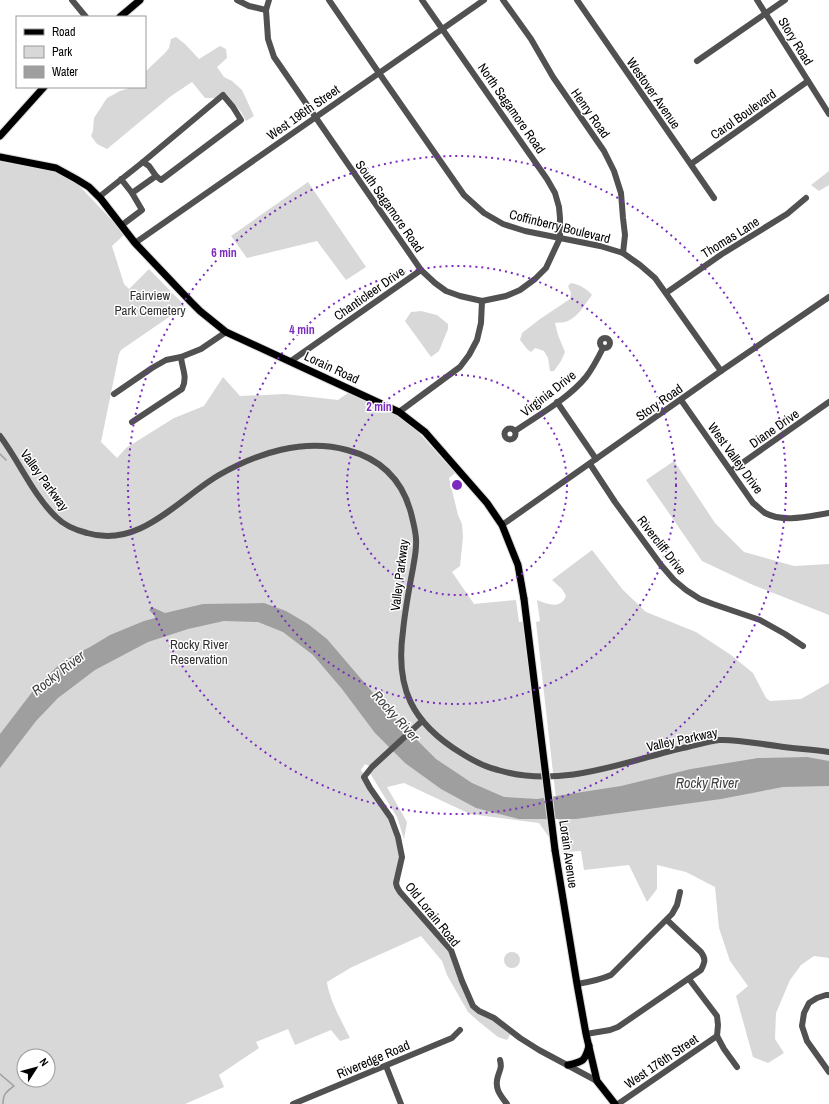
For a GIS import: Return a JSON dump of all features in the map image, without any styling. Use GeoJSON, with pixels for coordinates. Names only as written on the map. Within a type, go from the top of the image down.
{"type":"FeatureCollection","features":[{"type":"Feature","properties":{"kind":"main road"},"geometry":{"type":"LineString","coordinates":[[121,16],[140,0]]}},
{"type":"Feature","properties":{"kind":"main road"},"geometry":{"type":"LineString","coordinates":[[0,136],[43,88]]}},
{"type":"Feature","properties":{"kind":"main road","name":"Lorain Road"},"geometry":{"type":"LineString","coordinates":[[0,157],[56,168],[88,187],[99,197],[135,243],[200,311],[226,332],[399,412],[425,432],[487,503],[502,525],[518,565],[524,599]]}},
{"type":"Feature","properties":{"kind":"main road","name":"Lorain Avenue"},"geometry":{"type":"LineString","coordinates":[[524,599],[555,850],[586,1034],[597,1081],[617,1104]]}},
{"type":"Feature","properties":{"kind":"main road"},"geometry":{"type":"LineString","coordinates":[[568,1065],[580,1062],[584,1059],[589,1046]]}},
{"type":"Feature","properties":{"kind":"street"},"geometry":{"type":"LineString","coordinates":[[72,0],[85,16]]}},
{"type":"Feature","properties":{"kind":"street"},"geometry":{"type":"LineString","coordinates":[[237,0],[249,6],[266,10]]}},
{"type":"Feature","properties":{"kind":"street","name":"South Sagamore Road"},"geometry":{"type":"LineString","coordinates":[[269,0],[266,10],[268,39],[274,57],[421,270],[435,283],[446,291],[482,301],[506,296],[520,290],[535,279],[546,268],[560,238]]}},
{"type":"Feature","properties":{"kind":"street","name":"Coffinberry Boulevard"},"geometry":{"type":"LineString","coordinates":[[329,0],[464,195],[484,213],[503,224],[525,231],[600,246],[623,253],[655,278],[721,372]]}},
{"type":"Feature","properties":{"kind":"street","name":"North Sagamore Road"},"geometry":{"type":"LineString","coordinates":[[422,0],[548,179],[559,207],[560,238]]}},
{"type":"Feature","properties":{"kind":"street","name":"West 196th Street"},"geometry":{"type":"LineString","coordinates":[[135,243],[484,0]]}},
{"type":"Feature","properties":{"kind":"street","name":"Henry Road"},"geometry":{"type":"LineString","coordinates":[[503,0],[532,39],[553,77],[604,151],[614,171],[621,193],[625,235],[623,253]]}},
{"type":"Feature","properties":{"kind":"street","name":"Westover Avenue"},"geometry":{"type":"LineString","coordinates":[[577,0],[714,198]]}},
{"type":"Feature","properties":{"kind":"street","name":"Story Road"},"geometry":{"type":"LineString","coordinates":[[757,0],[829,114]]}},
{"type":"Feature","properties":{"kind":"street"},"geometry":{"type":"LineString","coordinates":[[697,61],[785,0]]}},
{"type":"Feature","properties":{"kind":"street","name":"Carol Boulevard"},"geometry":{"type":"LineString","coordinates":[[691,164],[808,81]]}},
{"type":"Feature","properties":{"kind":"street"},"geometry":{"type":"LineString","coordinates":[[99,197],[223,95],[241,120],[161,180],[149,166],[143,162]]}},
{"type":"Feature","properties":{"kind":"street"},"geometry":{"type":"LineString","coordinates":[[823,104],[829,100]]}},
{"type":"Feature","properties":{"kind":"street"},"geometry":{"type":"LineString","coordinates":[[132,193],[156,176]]}},
{"type":"Feature","properties":{"kind":"street"},"geometry":{"type":"LineString","coordinates":[[121,179],[132,193],[142,210],[122,226]]}},
{"type":"Feature","properties":{"kind":"street","name":"Thomas Lane"},"geometry":{"type":"LineString","coordinates":[[666,293],[722,254],[788,214],[806,198]]}},
{"type":"Feature","properties":{"kind":"street","name":"Chanticleer Drive"},"geometry":{"type":"LineString","coordinates":[[291,361],[421,270]]}},
{"type":"Feature","properties":{"kind":"street","name":"Story Road"},"geometry":{"type":"LineString","coordinates":[[502,525],[829,297]]}},
{"type":"Feature","properties":{"kind":"street"},"geometry":{"type":"LineString","coordinates":[[399,412],[460,367],[469,355],[477,340],[481,323],[482,301]]}},
{"type":"Feature","properties":{"kind":"street"},"geometry":{"type":"LineString","coordinates":[[114,394],[166,360],[181,357],[201,349],[226,332]]}},
{"type":"Feature","properties":{"kind":"street","name":"Virginia Drive"},"geometry":{"type":"LineString","coordinates":[[515,431],[574,389],[594,366],[603,348]]}},
{"type":"Feature","properties":{"kind":"street"},"geometry":{"type":"LineString","coordinates":[[132,422],[182,389],[185,379],[181,357]]}},
{"type":"Feature","properties":{"kind":"street","name":"West Valley Drive"},"geometry":{"type":"LineString","coordinates":[[681,400],[753,503],[766,513],[780,518],[794,518],[829,513]]}},
{"type":"Feature","properties":{"kind":"street"},"geometry":{"type":"LineString","coordinates":[[557,402],[596,459]]}},
{"type":"Feature","properties":{"kind":"street","name":"Diane Drive"},"geometry":{"type":"LineString","coordinates":[[731,471],[829,402]]}},
{"type":"Feature","properties":{"kind":"street","name":"Valley Parkway"},"geometry":{"type":"LineString","coordinates":[[0,436],[33,488],[57,518],[68,526],[98,536],[114,536],[130,533],[150,524],[220,474],[267,453],[283,449],[302,447],[334,447],[364,455],[379,463],[392,475],[406,496],[415,528],[417,546],[402,633],[400,663],[406,690],[412,705],[422,721],[438,737],[467,756],[495,770],[517,775],[536,777],[564,776],[606,768],[696,745],[723,740],[829,752]]}},
{"type":"Feature","properties":{"kind":"street","name":"Rivercliff Drive"},"geometry":{"type":"LineString","coordinates":[[590,464],[661,565],[674,580],[686,590],[700,598],[760,620],[803,646]]}},
{"type":"Feature","properties":{"kind":"street","name":"Old Lorain Road"},"geometry":{"type":"LineString","coordinates":[[422,721],[364,776],[370,788],[391,818],[398,837],[402,857],[396,886],[451,950],[462,981],[474,1006],[479,1011],[494,1018],[520,1038],[539,1050],[597,1081]]}},
{"type":"Feature","properties":{"kind":"street"},"geometry":{"type":"LineString","coordinates":[[577,984],[597,980],[611,975],[672,914],[677,905],[680,892]]}},
{"type":"Feature","properties":{"kind":"street"},"geometry":{"type":"LineString","coordinates":[[586,1034],[610,1030],[618,1027],[701,970],[704,964],[704,957],[701,952],[667,920]]}},
{"type":"Feature","properties":{"kind":"street"},"geometry":{"type":"LineString","coordinates":[[689,979],[716,1016],[718,1025],[717,1036],[737,1067]]}},
{"type":"Feature","properties":{"kind":"street"},"geometry":{"type":"LineString","coordinates":[[829,995],[817,998],[809,1003],[804,1013],[802,1026],[807,1041],[829,1072]]}},
{"type":"Feature","properties":{"kind":"street","name":"Riveredge Road"},"geometry":{"type":"LineString","coordinates":[[293,1104],[310,1100],[452,1038],[460,1030]]}},
{"type":"Feature","properties":{"kind":"street","name":"West 176th Street"},"geometry":{"type":"LineString","coordinates":[[617,1104],[717,1036]]}},
{"type":"Feature","properties":{"kind":"street"},"geometry":{"type":"LineString","coordinates":[[500,1060],[502,1068],[496,1084],[498,1092],[507,1104]]}},
{"type":"Feature","properties":{"kind":"street"},"geometry":{"type":"LineString","coordinates":[[386,1066],[401,1104]]}},
{"type":"Feature","properties":{"kind":"green space"},"geometry":{"type":"Polygon","coordinates":[[[176,37],[199,59],[220,46],[226,49],[227,58],[217,67],[224,77],[232,81],[242,90],[254,116],[246,121],[226,93],[215,98],[205,98],[192,82],[171,96],[107,149],[97,144],[91,136],[94,118],[107,98],[130,88],[146,88],[146,71],[169,48],[171,39],[176,37]]]}},
{"type":"Feature","properties":{"kind":"green space","name":"Rocky River Reservation"},"geometry":{"type":"Polygon","coordinates":[[[0,158],[70,176],[125,234],[112,246],[124,284],[129,289],[149,269],[185,306],[121,350],[119,354],[101,442],[117,458],[126,448],[174,418],[204,406],[223,377],[240,396],[285,394],[338,400],[351,391],[403,415],[455,473],[449,478],[458,515],[462,524],[463,537],[460,566],[452,572],[474,604],[516,600],[519,622],[530,621],[549,837],[539,823],[470,814],[404,783],[387,787],[407,822],[404,839],[397,817],[368,770],[371,767],[365,764],[361,770],[392,820],[403,857],[394,885],[451,949],[479,1014],[496,1022],[511,1033],[507,1040],[498,1037],[468,1012],[447,975],[442,961],[421,936],[352,967],[327,982],[333,1003],[350,1038],[340,1041],[331,1030],[295,1045],[288,1029],[256,1042],[259,1048],[219,1075],[224,1087],[185,1104],[0,1104],[0,158]]]}},
{"type":"Feature","properties":{"kind":"green space"},"geometry":{"type":"Polygon","coordinates":[[[829,171],[829,185],[819,191],[811,185],[829,171]]]}},
{"type":"Feature","properties":{"kind":"green space"},"geometry":{"type":"Polygon","coordinates":[[[308,182],[366,267],[346,280],[317,241],[247,258],[231,236],[308,182]]]}},
{"type":"Feature","properties":{"kind":"green space"},"geometry":{"type":"Polygon","coordinates":[[[571,283],[583,287],[592,295],[579,313],[572,319],[566,322],[555,323],[565,352],[554,371],[550,371],[548,358],[544,351],[535,348],[531,352],[520,340],[522,333],[570,299],[571,293],[568,286],[571,283]]]}},
{"type":"Feature","properties":{"kind":"green space"},"geometry":{"type":"Polygon","coordinates":[[[421,311],[437,315],[448,324],[448,329],[439,351],[431,357],[405,321],[411,312],[421,311]]]}},
{"type":"Feature","properties":{"kind":"green space"},"geometry":{"type":"Polygon","coordinates":[[[674,461],[715,523],[744,552],[794,566],[829,564],[829,615],[753,585],[702,561],[646,480],[674,461]]]}},
{"type":"Feature","properties":{"kind":"green space"},"geometry":{"type":"Polygon","coordinates":[[[592,550],[623,590],[646,612],[696,632],[731,655],[753,673],[766,698],[770,701],[801,699],[829,683],[829,958],[814,956],[801,965],[790,980],[776,1013],[775,1039],[784,1053],[768,1063],[753,1057],[736,996],[748,986],[730,961],[719,928],[715,887],[686,872],[657,865],[657,889],[647,902],[629,865],[584,870],[581,851],[562,852],[536,622],[540,621],[537,600],[553,605],[560,603],[566,596],[562,589],[552,580],[592,550]]]}},
{"type":"Feature","properties":{"kind":"green space"},"geometry":{"type":"Polygon","coordinates":[[[512,952],[519,957],[520,960],[515,967],[512,968],[505,963],[504,960],[509,953],[512,952]]]}},
{"type":"Feature","properties":{"kind":"water","name":"Rocky River"},"geometry":{"type":"Polygon","coordinates":[[[264,603],[286,611],[308,624],[327,639],[392,715],[436,759],[472,783],[504,797],[537,799],[621,786],[691,769],[758,758],[807,757],[829,761],[829,786],[783,787],[721,799],[576,819],[519,819],[476,808],[441,789],[405,763],[375,733],[342,689],[313,655],[283,632],[258,622],[224,621],[188,629],[148,642],[95,670],[58,698],[36,721],[0,768],[0,734],[36,687],[63,661],[110,635],[155,618],[149,610],[152,607],[165,613],[203,604],[264,603]]]}},
{"type":"Feature","properties":{"kind":"waterway"},"geometry":{"type":"LineString","coordinates":[[0,454],[6,460]]}},
{"type":"Feature","properties":{"kind":"waterway"},"geometry":{"type":"LineString","coordinates":[[0,1074],[14,1086],[6,1094],[3,1104]]}},
{"type":"Feature","properties":{"kind":"park label","name":"Fairview Park Cemetery"},"geometry":{"type":"Point","coordinates":[150,302]}}]}
